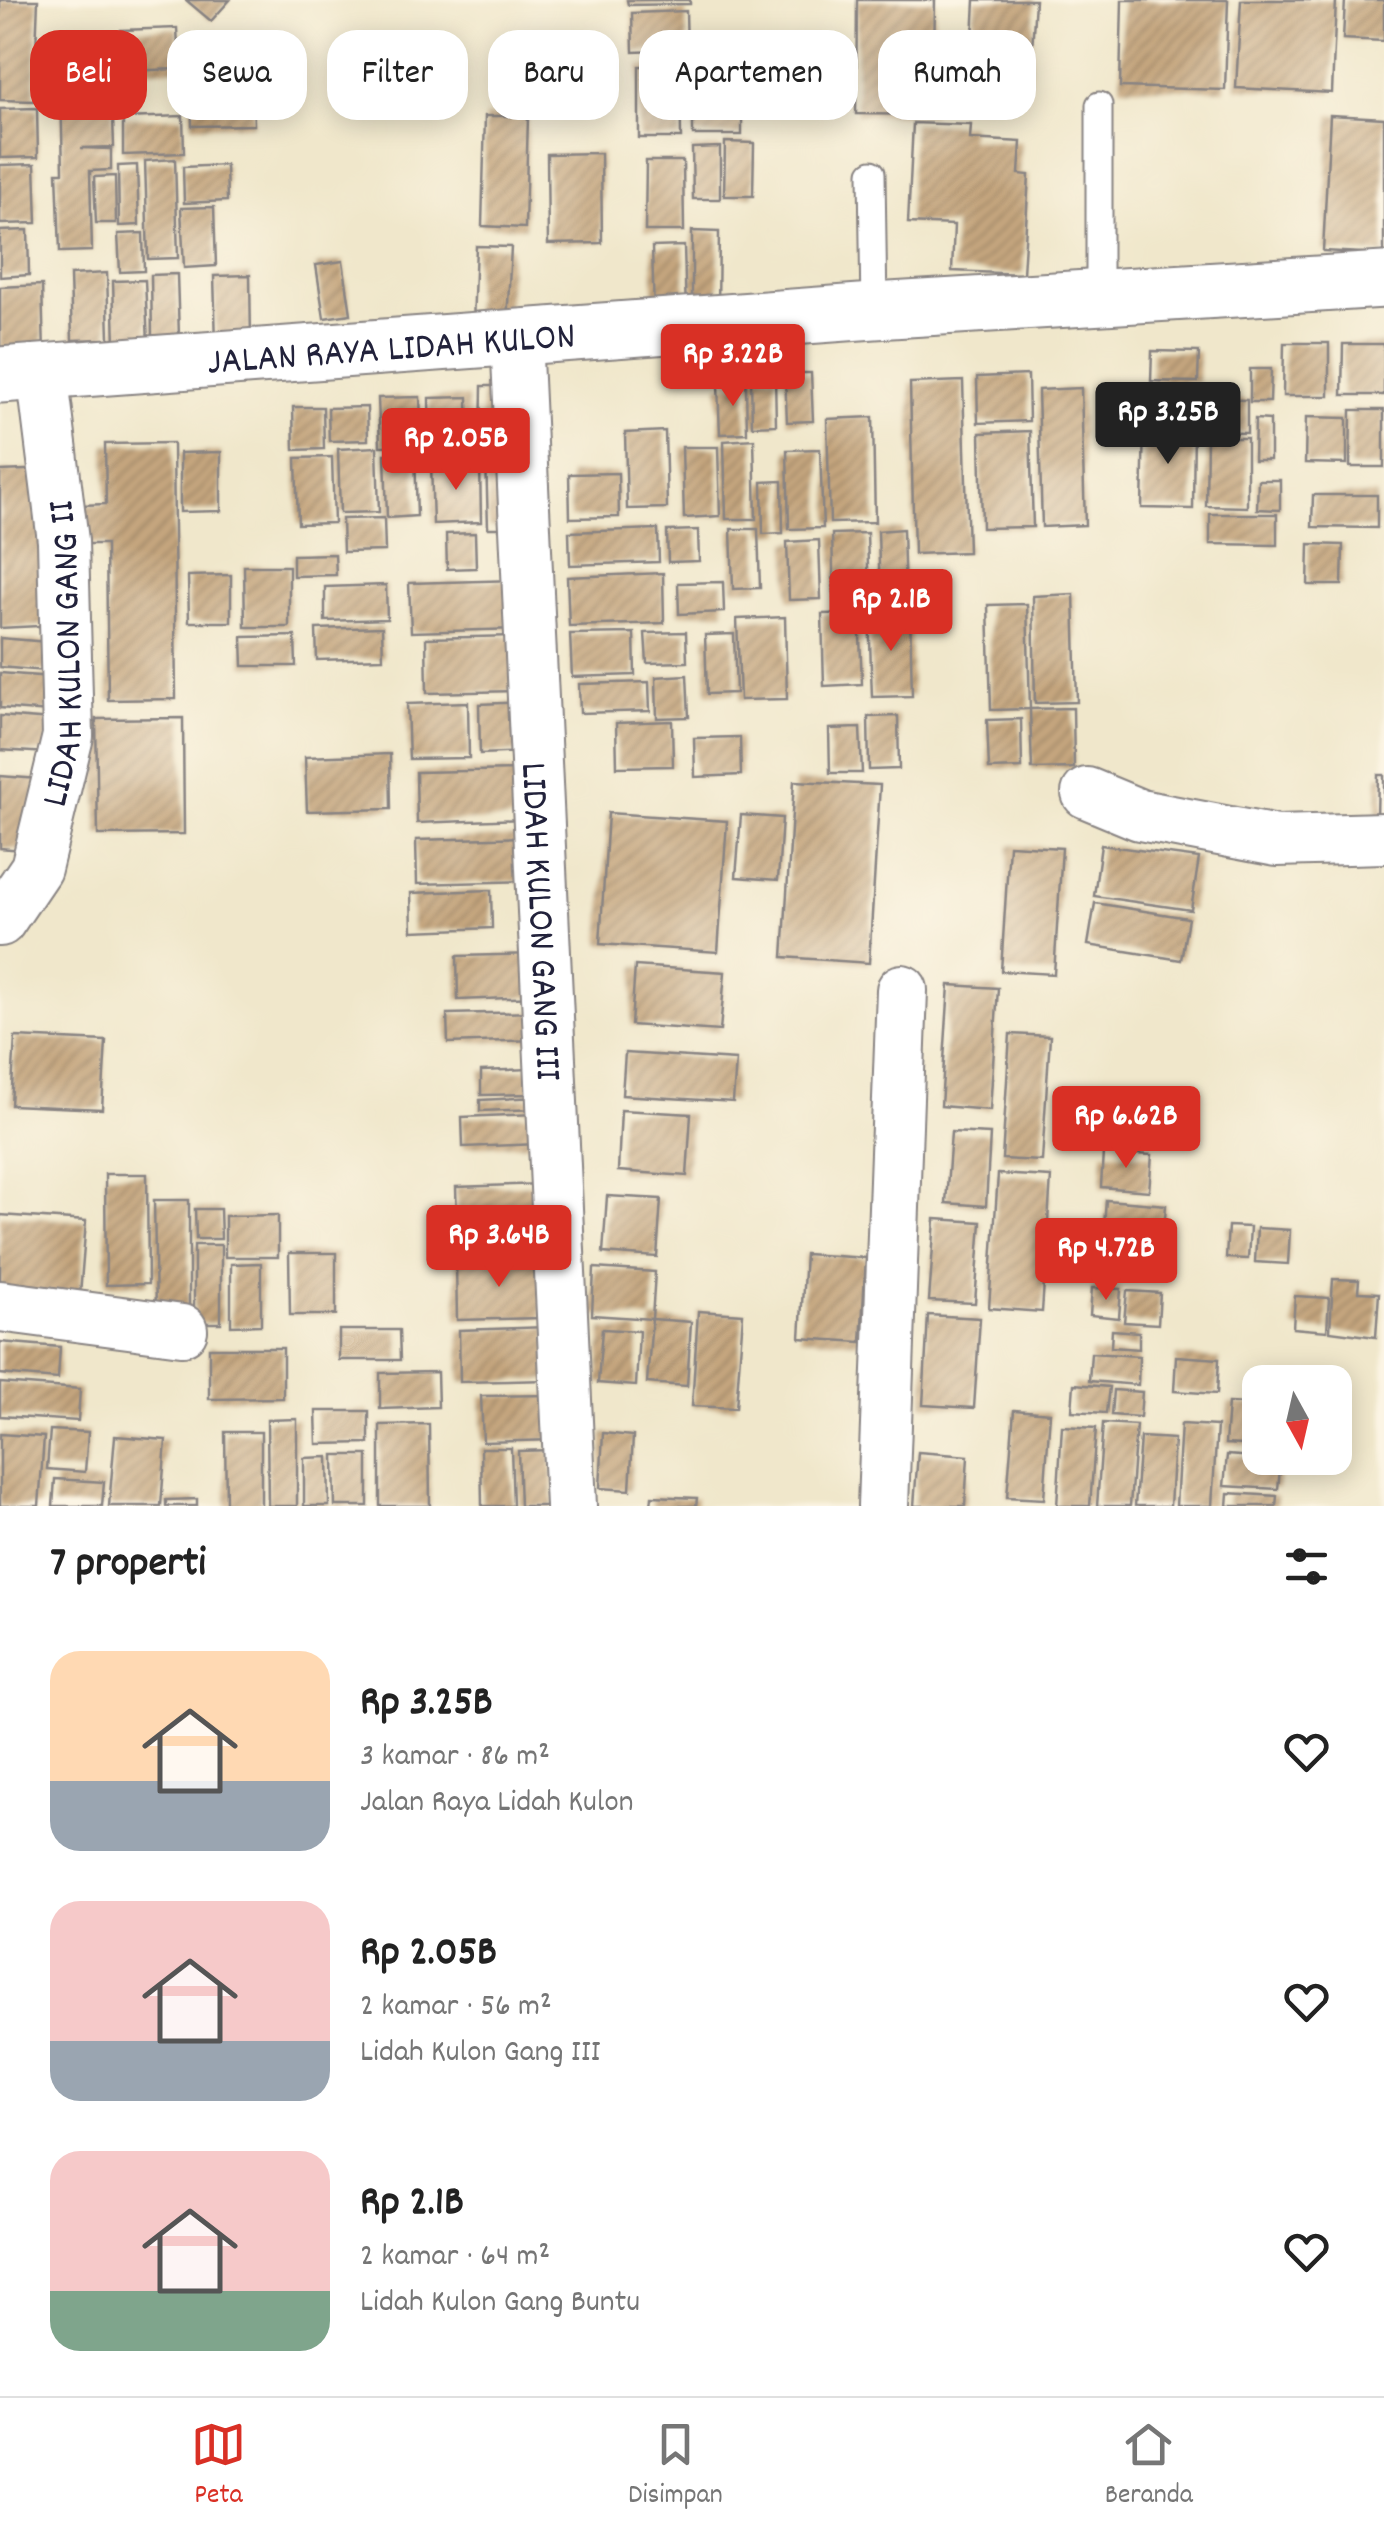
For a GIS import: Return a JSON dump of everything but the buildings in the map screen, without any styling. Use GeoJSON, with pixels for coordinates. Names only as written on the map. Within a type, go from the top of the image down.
{"type":"FeatureCollection","features":[{"type":"Feature","properties":{"kind":"main road","name":"JALAN RAYA LIDAH KULON"},"geometry":{"type":"LineString","coordinates":[[21,374],[874,311],[1384,280]]}},
{"type":"Feature","properties":{"kind":"street","name":"LIDAH KULON GANG III"},"geometry":{"type":"LineString","coordinates":[[516,337],[571,1506]]}},
{"type":"Feature","properties":{"kind":"street","name":"LIDAH KULON GANG II"},"geometry":{"type":"LineString","coordinates":[[0,921],[36,868],[68,736],[63,541],[21,374]]}},
{"type":"Feature","properties":{"kind":"street"},"geometry":{"type":"LineString","coordinates":[[1088,793],[1140,815],[1277,841],[1384,838]]}},
{"type":"Feature","properties":{"kind":"street"},"geometry":{"type":"LineString","coordinates":[[883,1506],[902,990]]}},
{"type":"Feature","properties":{"kind":"street"},"geometry":{"type":"LineString","coordinates":[[0,1306],[182,1330]]}},
{"type":"Feature","properties":{"kind":"lane"},"geometry":{"type":"LineString","coordinates":[[1099,105],[1099,297]]}},
{"type":"Feature","properties":{"kind":"lane"},"geometry":{"type":"LineString","coordinates":[[872,173],[874,311]]}}]}
